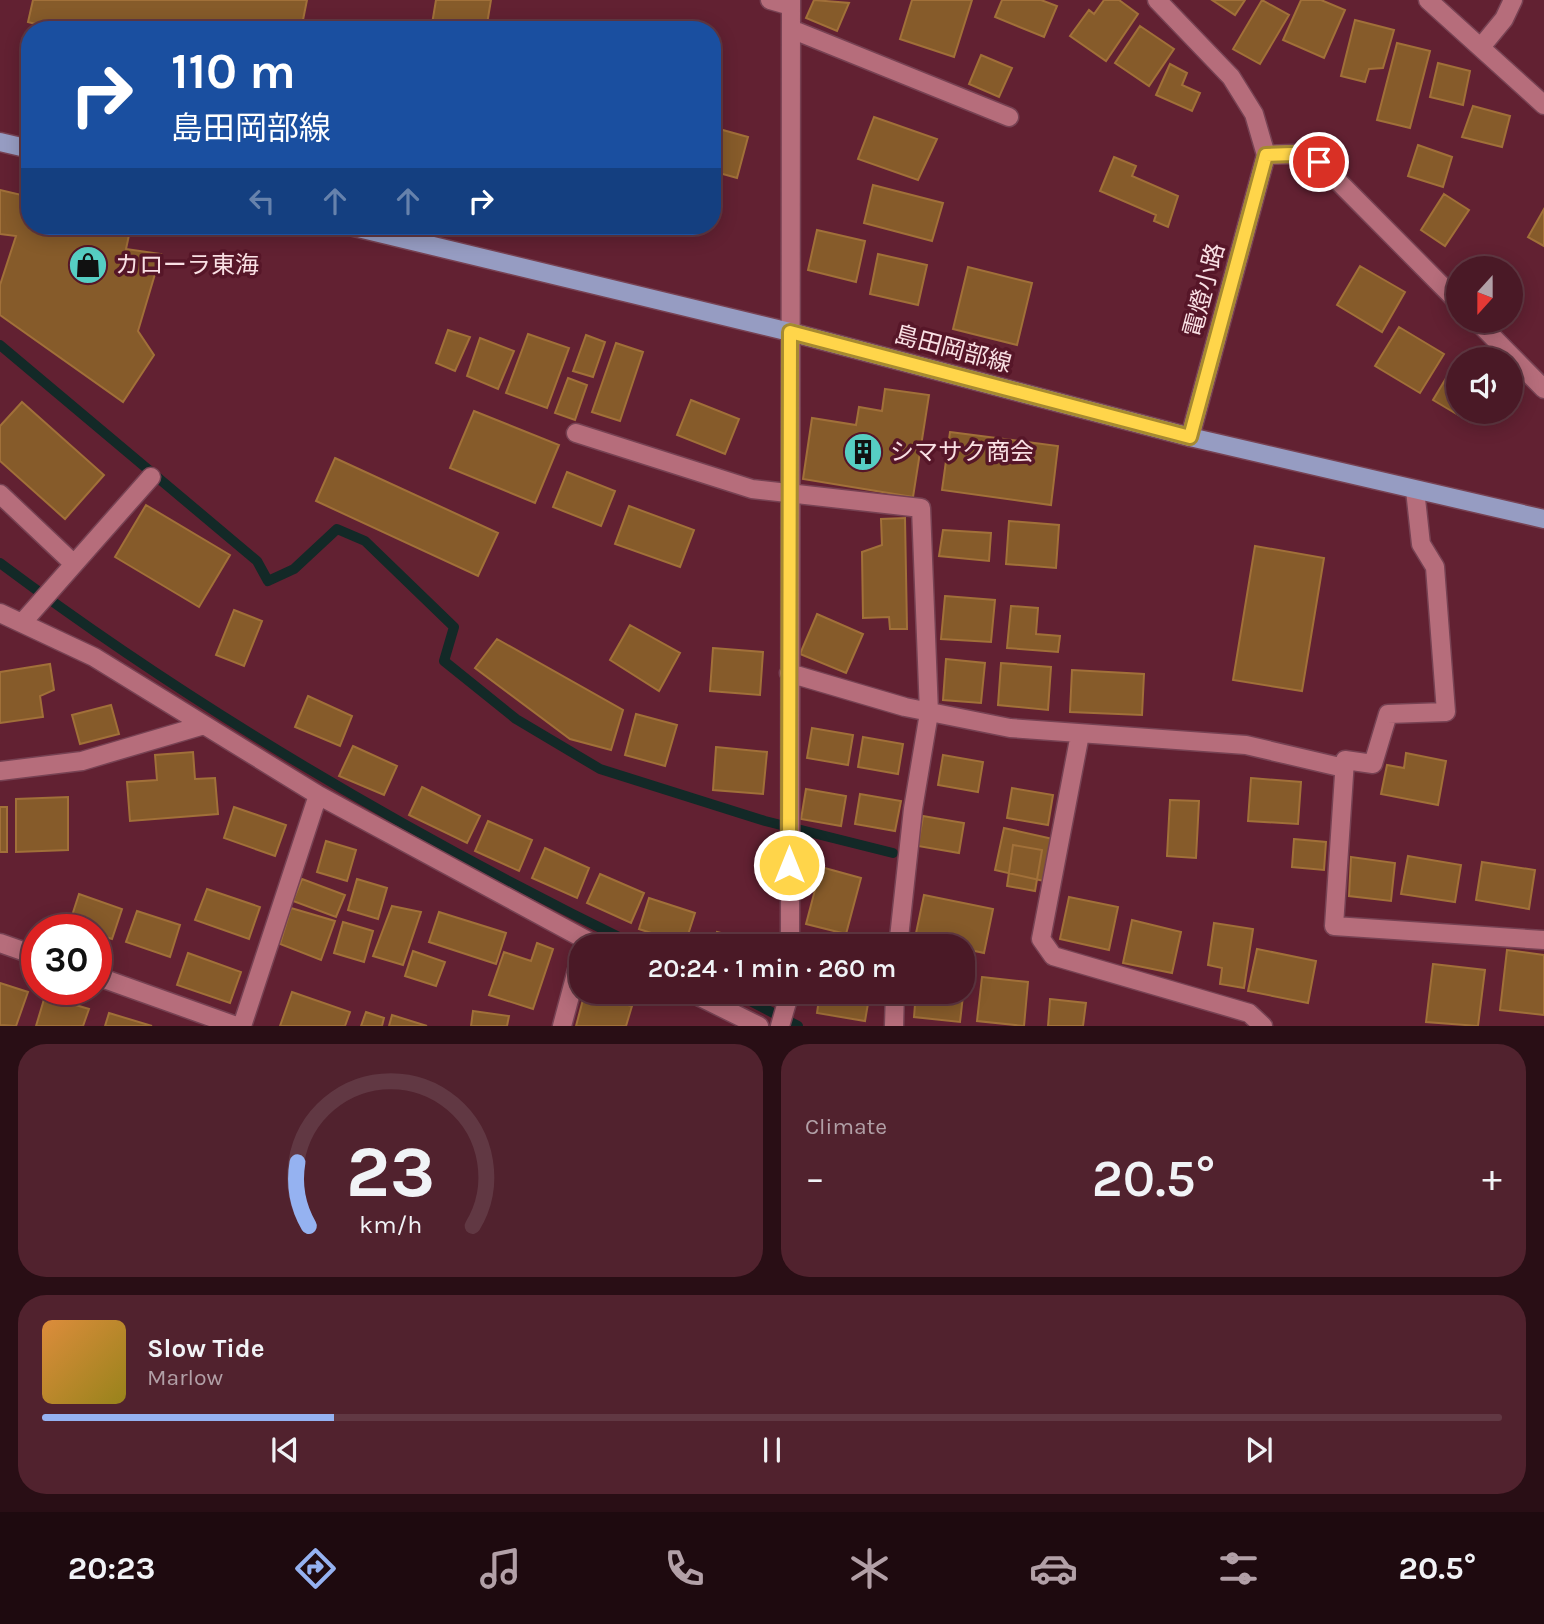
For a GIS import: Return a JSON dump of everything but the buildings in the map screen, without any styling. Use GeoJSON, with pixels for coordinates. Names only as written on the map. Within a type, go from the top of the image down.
{"type":"FeatureCollection","features":[{"type":"Feature","properties":{"kind":"main road"},"geometry":{"type":"LineString","coordinates":[[0,142],[21,147]]}},
{"type":"Feature","properties":{"kind":"main road","name":"島田岡部線"},"geometry":{"type":"LineString","coordinates":[[387,235],[790,332],[1190,437],[1544,519]]}},
{"type":"Feature","properties":{"kind":"street"},"geometry":{"type":"LineString","coordinates":[[770,0],[791,3],[790,934]]}},
{"type":"Feature","properties":{"kind":"street"},"geometry":{"type":"LineString","coordinates":[[1157,0],[1231,77],[1254,114],[1266,155],[1293,154],[1319,162],[1446,290]]}},
{"type":"Feature","properties":{"kind":"street"},"geometry":{"type":"LineString","coordinates":[[1428,0],[1544,105]]}},
{"type":"Feature","properties":{"kind":"street"},"geometry":{"type":"LineString","coordinates":[[1481,47],[1504,19],[1513,0]]}},
{"type":"Feature","properties":{"kind":"street"},"geometry":{"type":"LineString","coordinates":[[791,29],[1009,117]]}},
{"type":"Feature","properties":{"kind":"street","name":"電燈小路"},"geometry":{"type":"LineString","coordinates":[[1190,437],[1266,155]]}},
{"type":"Feature","properties":{"kind":"street"},"geometry":{"type":"LineString","coordinates":[[1489,333],[1544,389]]}},
{"type":"Feature","properties":{"kind":"street"},"geometry":{"type":"LineString","coordinates":[[576,433],[752,489],[921,508],[929,713],[913,809],[899,934]]}},
{"type":"Feature","properties":{"kind":"street"},"geometry":{"type":"LineString","coordinates":[[22,623],[151,477]]}},
{"type":"Feature","properties":{"kind":"street"},"geometry":{"type":"LineString","coordinates":[[1415,490],[1420,544],[1435,567],[1446,712],[1388,714],[1373,764],[1345,760],[1334,926],[1544,940]]}},
{"type":"Feature","properties":{"kind":"street"},"geometry":{"type":"LineString","coordinates":[[0,494],[74,564]]}},
{"type":"Feature","properties":{"kind":"street"},"geometry":{"type":"LineString","coordinates":[[0,613],[94,657],[318,795],[569,937]]}},
{"type":"Feature","properties":{"kind":"street"},"geometry":{"type":"LineString","coordinates":[[789,673],[929,713],[1010,728],[1246,745],[1345,768]]}},
{"type":"Feature","properties":{"kind":"street"},"geometry":{"type":"LineString","coordinates":[[0,771],[82,761],[204,725]]}},
{"type":"Feature","properties":{"kind":"street"},"geometry":{"type":"LineString","coordinates":[[1080,734],[1041,939],[1053,956],[1249,1013],[1263,1026]]}},
{"type":"Feature","properties":{"kind":"street"},"geometry":{"type":"LineString","coordinates":[[242,1026],[318,795]]}},
{"type":"Feature","properties":{"kind":"street"},"geometry":{"type":"LineString","coordinates":[[0,943],[21,950]]}},
{"type":"Feature","properties":{"kind":"street"},"geometry":{"type":"LineString","coordinates":[[112,982],[236,1026]]}},
{"type":"Feature","properties":{"kind":"street"},"geometry":{"type":"LineString","coordinates":[[562,1026],[569,1004]]}},
{"type":"Feature","properties":{"kind":"street"},"geometry":{"type":"LineString","coordinates":[[714,1004],[759,1026]]}},
{"type":"Feature","properties":{"kind":"street"},"geometry":{"type":"LineString","coordinates":[[780,1026],[786,1004]]}},
{"type":"Feature","properties":{"kind":"street"},"geometry":{"type":"LineString","coordinates":[[894,1026],[895,1004]]}},
{"type":"Feature","properties":{"kind":"waterway"},"geometry":{"type":"LineString","coordinates":[[0,345],[257,561],[268,581],[294,569],[337,529],[365,541],[454,627],[444,661],[516,719],[600,769],[765,821],[893,853]]}},
{"type":"Feature","properties":{"kind":"waterway"},"geometry":{"type":"LineString","coordinates":[[0,563],[152,671],[310,770],[473,862],[613,934]]}},
{"type":"Feature","properties":{"kind":"waterway"},"geometry":{"type":"LineString","coordinates":[[756,1004],[798,1026]]}},
{"type":"Feature","properties":{"kind":"place","name":"カローラ東海"},"geometry":{"type":"Point","coordinates":[88,265]}},
{"type":"Feature","properties":{"kind":"place","name":"シマサク商会"},"geometry":{"type":"Point","coordinates":[863,452]}},
{"type":"Feature","properties":{"kind":"route"},"geometry":{"type":"LineString","coordinates":[[789,865],[790,332],[1190,437],[1266,155],[1293,154],[1319,162]]}}]}
